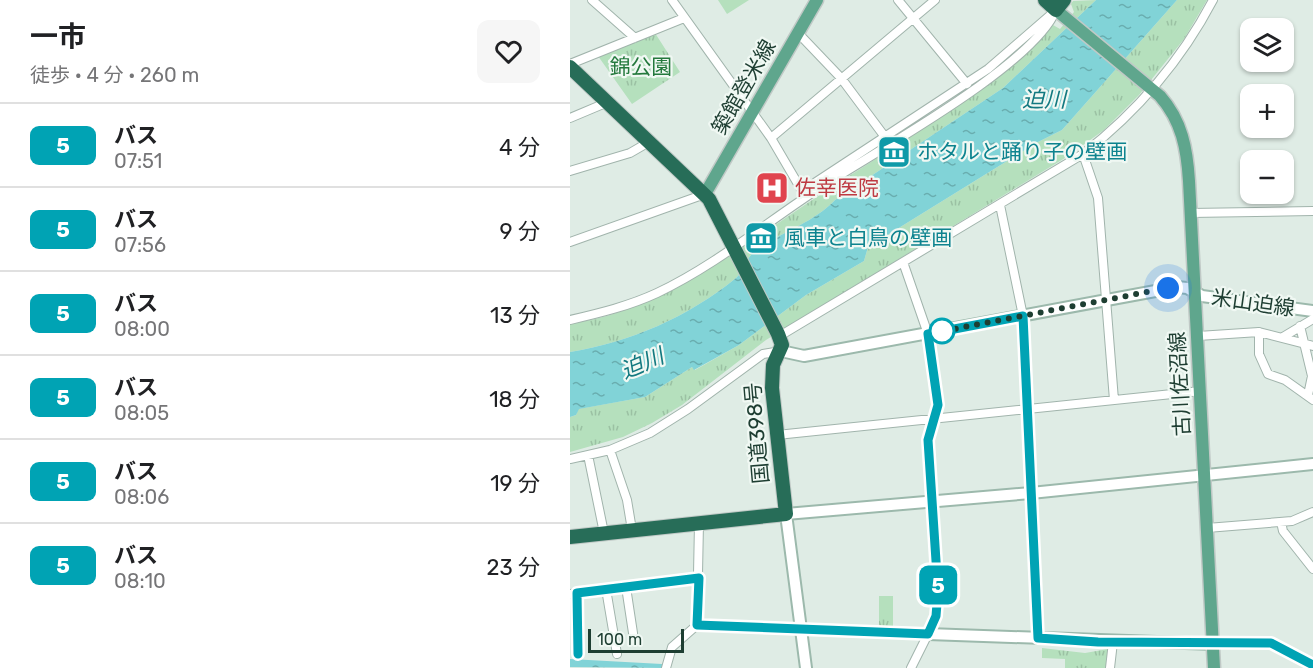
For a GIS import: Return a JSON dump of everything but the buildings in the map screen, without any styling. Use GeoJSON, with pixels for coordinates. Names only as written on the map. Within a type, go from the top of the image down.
{"type":"FeatureCollection","features":[{"type":"Feature","properties":{"kind":"highway"},"geometry":{"type":"LineString","coordinates":[[1045,0],[1060,8]]}},
{"type":"Feature","properties":{"kind":"highway","name":"国道398号"},"geometry":{"type":"LineString","coordinates":[[570,65],[705,194],[735,246],[778,334],[782,345],[777,350],[773,376],[786,514]]}},
{"type":"Feature","properties":{"kind":"highway"},"geometry":{"type":"LineString","coordinates":[[570,537],[786,514]]}},
{"type":"Feature","properties":{"kind":"main road","name":"築館登米線"},"geometry":{"type":"LineString","coordinates":[[705,194],[817,0]]}},
{"type":"Feature","properties":{"kind":"main road","name":"古川佐沼線"},"geometry":{"type":"LineString","coordinates":[[1060,8],[1152,88],[1172,110],[1182,131],[1188,158],[1214,668]]}},
{"type":"Feature","properties":{"kind":"street"},"geometry":{"type":"LineString","coordinates":[[592,0],[635,38]]}},
{"type":"Feature","properties":{"kind":"street"},"geometry":{"type":"LineString","coordinates":[[672,0],[771,138],[805,195]]}},
{"type":"Feature","properties":{"kind":"street"},"geometry":{"type":"LineString","coordinates":[[898,0],[967,84]]}},
{"type":"Feature","properties":{"kind":"street"},"geometry":{"type":"LineString","coordinates":[[771,138],[934,0]]}},
{"type":"Feature","properties":{"kind":"street"},"geometry":{"type":"LineString","coordinates":[[778,334],[783,334],[1083,154],[1112,130],[1152,88],[1180,54],[1213,0]]}},
{"type":"Feature","properties":{"kind":"street"},"geometry":{"type":"LineString","coordinates":[[570,320],[616,309],[658,292],[735,246],[885,137],[988,69],[1060,8]]}},
{"type":"Feature","properties":{"kind":"street"},"geometry":{"type":"LineString","coordinates":[[805,195],[992,76],[1041,32],[1060,8]]}},
{"type":"Feature","properties":{"kind":"street"},"geometry":{"type":"LineString","coordinates":[[570,65],[684,18]]}},
{"type":"Feature","properties":{"kind":"street"},"geometry":{"type":"LineString","coordinates":[[798,33],[841,78],[885,137]]}},
{"type":"Feature","properties":{"kind":"street"},"geometry":{"type":"LineString","coordinates":[[570,118],[608,102]]}},
{"type":"Feature","properties":{"kind":"street"},"geometry":{"type":"LineString","coordinates":[[570,171],[630,153],[649,142]]}},
{"type":"Feature","properties":{"kind":"street"},"geometry":{"type":"LineString","coordinates":[[1083,154],[1098,198],[1108,300],[1114,399]]}},
{"type":"Feature","properties":{"kind":"street"},"geometry":{"type":"LineString","coordinates":[[570,242],[705,194]]}},
{"type":"Feature","properties":{"kind":"street"},"geometry":{"type":"LineString","coordinates":[[1000,205],[1023,316],[1038,638]]}},
{"type":"Feature","properties":{"kind":"street"},"geometry":{"type":"LineString","coordinates":[[1190,213],[1313,211]]}},
{"type":"Feature","properties":{"kind":"street"},"geometry":{"type":"LineString","coordinates":[[903,262],[928,334],[938,405],[928,440],[938,600],[928,634],[911,668]]}},
{"type":"Feature","properties":{"kind":"street","name":"米山迫線"},"geometry":{"type":"LineString","coordinates":[[777,350],[804,356],[1177,287],[1187,288],[1202,296],[1313,311]]}},
{"type":"Feature","properties":{"kind":"street"},"geometry":{"type":"LineString","coordinates":[[1283,337],[1313,319]]}},
{"type":"Feature","properties":{"kind":"street"},"geometry":{"type":"LineString","coordinates":[[1300,326],[1310,345],[1311,397]]}},
{"type":"Feature","properties":{"kind":"street"},"geometry":{"type":"LineString","coordinates":[[1259,332],[1258,354],[1268,374],[1285,380],[1311,397]]}},
{"type":"Feature","properties":{"kind":"street"},"geometry":{"type":"LineString","coordinates":[[1198,336],[1259,332],[1310,345]]}},
{"type":"Feature","properties":{"kind":"street"},"geometry":{"type":"LineString","coordinates":[[570,459],[610,450],[650,433],[756,359],[777,350]]}},
{"type":"Feature","properties":{"kind":"street"},"geometry":{"type":"LineString","coordinates":[[777,435],[1201,391]]}},
{"type":"Feature","properties":{"kind":"street"},"geometry":{"type":"LineString","coordinates":[[610,450],[627,500],[632,530]]}},
{"type":"Feature","properties":{"kind":"street"},"geometry":{"type":"LineString","coordinates":[[588,455],[604,533]]}},
{"type":"Feature","properties":{"kind":"street"},"geometry":{"type":"LineString","coordinates":[[806,668],[786,514],[1031,493],[1313,464]]}},
{"type":"Feature","properties":{"kind":"street"},"geometry":{"type":"LineString","coordinates":[[1207,528],[1298,520],[1313,512]]}},
{"type":"Feature","properties":{"kind":"street"},"geometry":{"type":"LineString","coordinates":[[1281,522],[1283,531],[1313,569]]}},
{"type":"Feature","properties":{"kind":"street"},"geometry":{"type":"LineString","coordinates":[[697,625],[699,523]]}},
{"type":"Feature","properties":{"kind":"street"},"geometry":{"type":"LineString","coordinates":[[578,654],[573,594],[699,578]]}},
{"type":"Feature","properties":{"kind":"street"},"geometry":{"type":"LineString","coordinates":[[626,587],[633,633]]}},
{"type":"Feature","properties":{"kind":"street"},"geometry":{"type":"LineString","coordinates":[[606,589],[617,654]]}},
{"type":"Feature","properties":{"kind":"street"},"geometry":{"type":"LineString","coordinates":[[666,667],[672,647],[697,625],[1113,642],[1271,643],[1313,665]]}},
{"type":"Feature","properties":{"kind":"street"},"geometry":{"type":"LineString","coordinates":[[1110,668],[1113,642]]}},
{"type":"Feature","properties":{"kind":"green space"},"geometry":{"type":"Polygon","coordinates":[[[718,0],[749,0],[727,14],[718,0]]]}},
{"type":"Feature","properties":{"kind":"green space"},"geometry":{"type":"Polygon","coordinates":[[[1096,0],[1003,88],[835,200],[806,222],[754,252],[739,275],[718,292],[658,326],[615,342],[570,352],[570,324],[639,305],[695,277],[973,94],[1053,25],[1060,29],[1074,12],[1071,4],[1073,1],[1096,0]]]}},
{"type":"Feature","properties":{"kind":"green space"},"geometry":{"type":"Polygon","coordinates":[[[1177,0],[1207,0],[1184,39],[1139,95],[1104,130],[1065,158],[766,340],[682,405],[623,437],[570,452],[570,417],[576,415],[578,409],[645,397],[692,367],[695,370],[739,345],[806,295],[864,261],[868,247],[1038,142],[1062,130],[1177,0]]]}},
{"type":"Feature","properties":{"kind":"green space","name":"錦公園"},"geometry":{"type":"Polygon","coordinates":[[[655,33],[680,72],[632,104],[598,56],[655,33]]]}},
{"type":"Feature","properties":{"kind":"green space"},"geometry":{"type":"Polygon","coordinates":[[[879,596],[893,596],[893,627],[879,627],[879,596]]]}},
{"type":"Feature","properties":{"kind":"green space"},"geometry":{"type":"Polygon","coordinates":[[[1042,648],[1085,653],[1108,649],[1107,668],[1065,668],[1065,659],[1042,658],[1042,648]]]}},
{"type":"Feature","properties":{"kind":"water","name":"迫川"},"geometry":{"type":"Polygon","coordinates":[[[1096,0],[1177,0],[1062,130],[1038,142],[868,247],[864,261],[806,295],[739,345],[694,370],[692,367],[645,397],[579,409],[576,415],[570,417],[570,352],[615,342],[658,326],[718,292],[739,275],[754,252],[806,222],[835,200],[1003,88],[1096,0]]]}},
{"type":"Feature","properties":{"kind":"water"},"geometry":{"type":"Polygon","coordinates":[[[570,659],[662,664],[665,668],[570,667],[570,659]]]}},
{"type":"Feature","properties":{"kind":"bus line","name":"5"},"geometry":{"type":"LineString","coordinates":[[578,654],[577,593],[699,578],[697,625],[928,634],[936,616],[938,600],[928,440],[929,428],[938,405],[928,334],[1023,316],[1038,638],[1098,642],[1271,643],[1313,665]]}},
{"type":"Feature","properties":{"kind":"place","name":"ホタルと踊り子の壁画"},"geometry":{"type":"Point","coordinates":[894,152]}},
{"type":"Feature","properties":{"kind":"place","name":"佐幸医院"},"geometry":{"type":"Point","coordinates":[772,188]}},
{"type":"Feature","properties":{"kind":"place","name":"風車と白鳥の壁画"},"geometry":{"type":"Point","coordinates":[761,238]}},
{"type":"Feature","properties":{"kind":"route"},"geometry":{"type":"LineString","coordinates":[[942,331],[933,333],[1168,288]]}}]}
